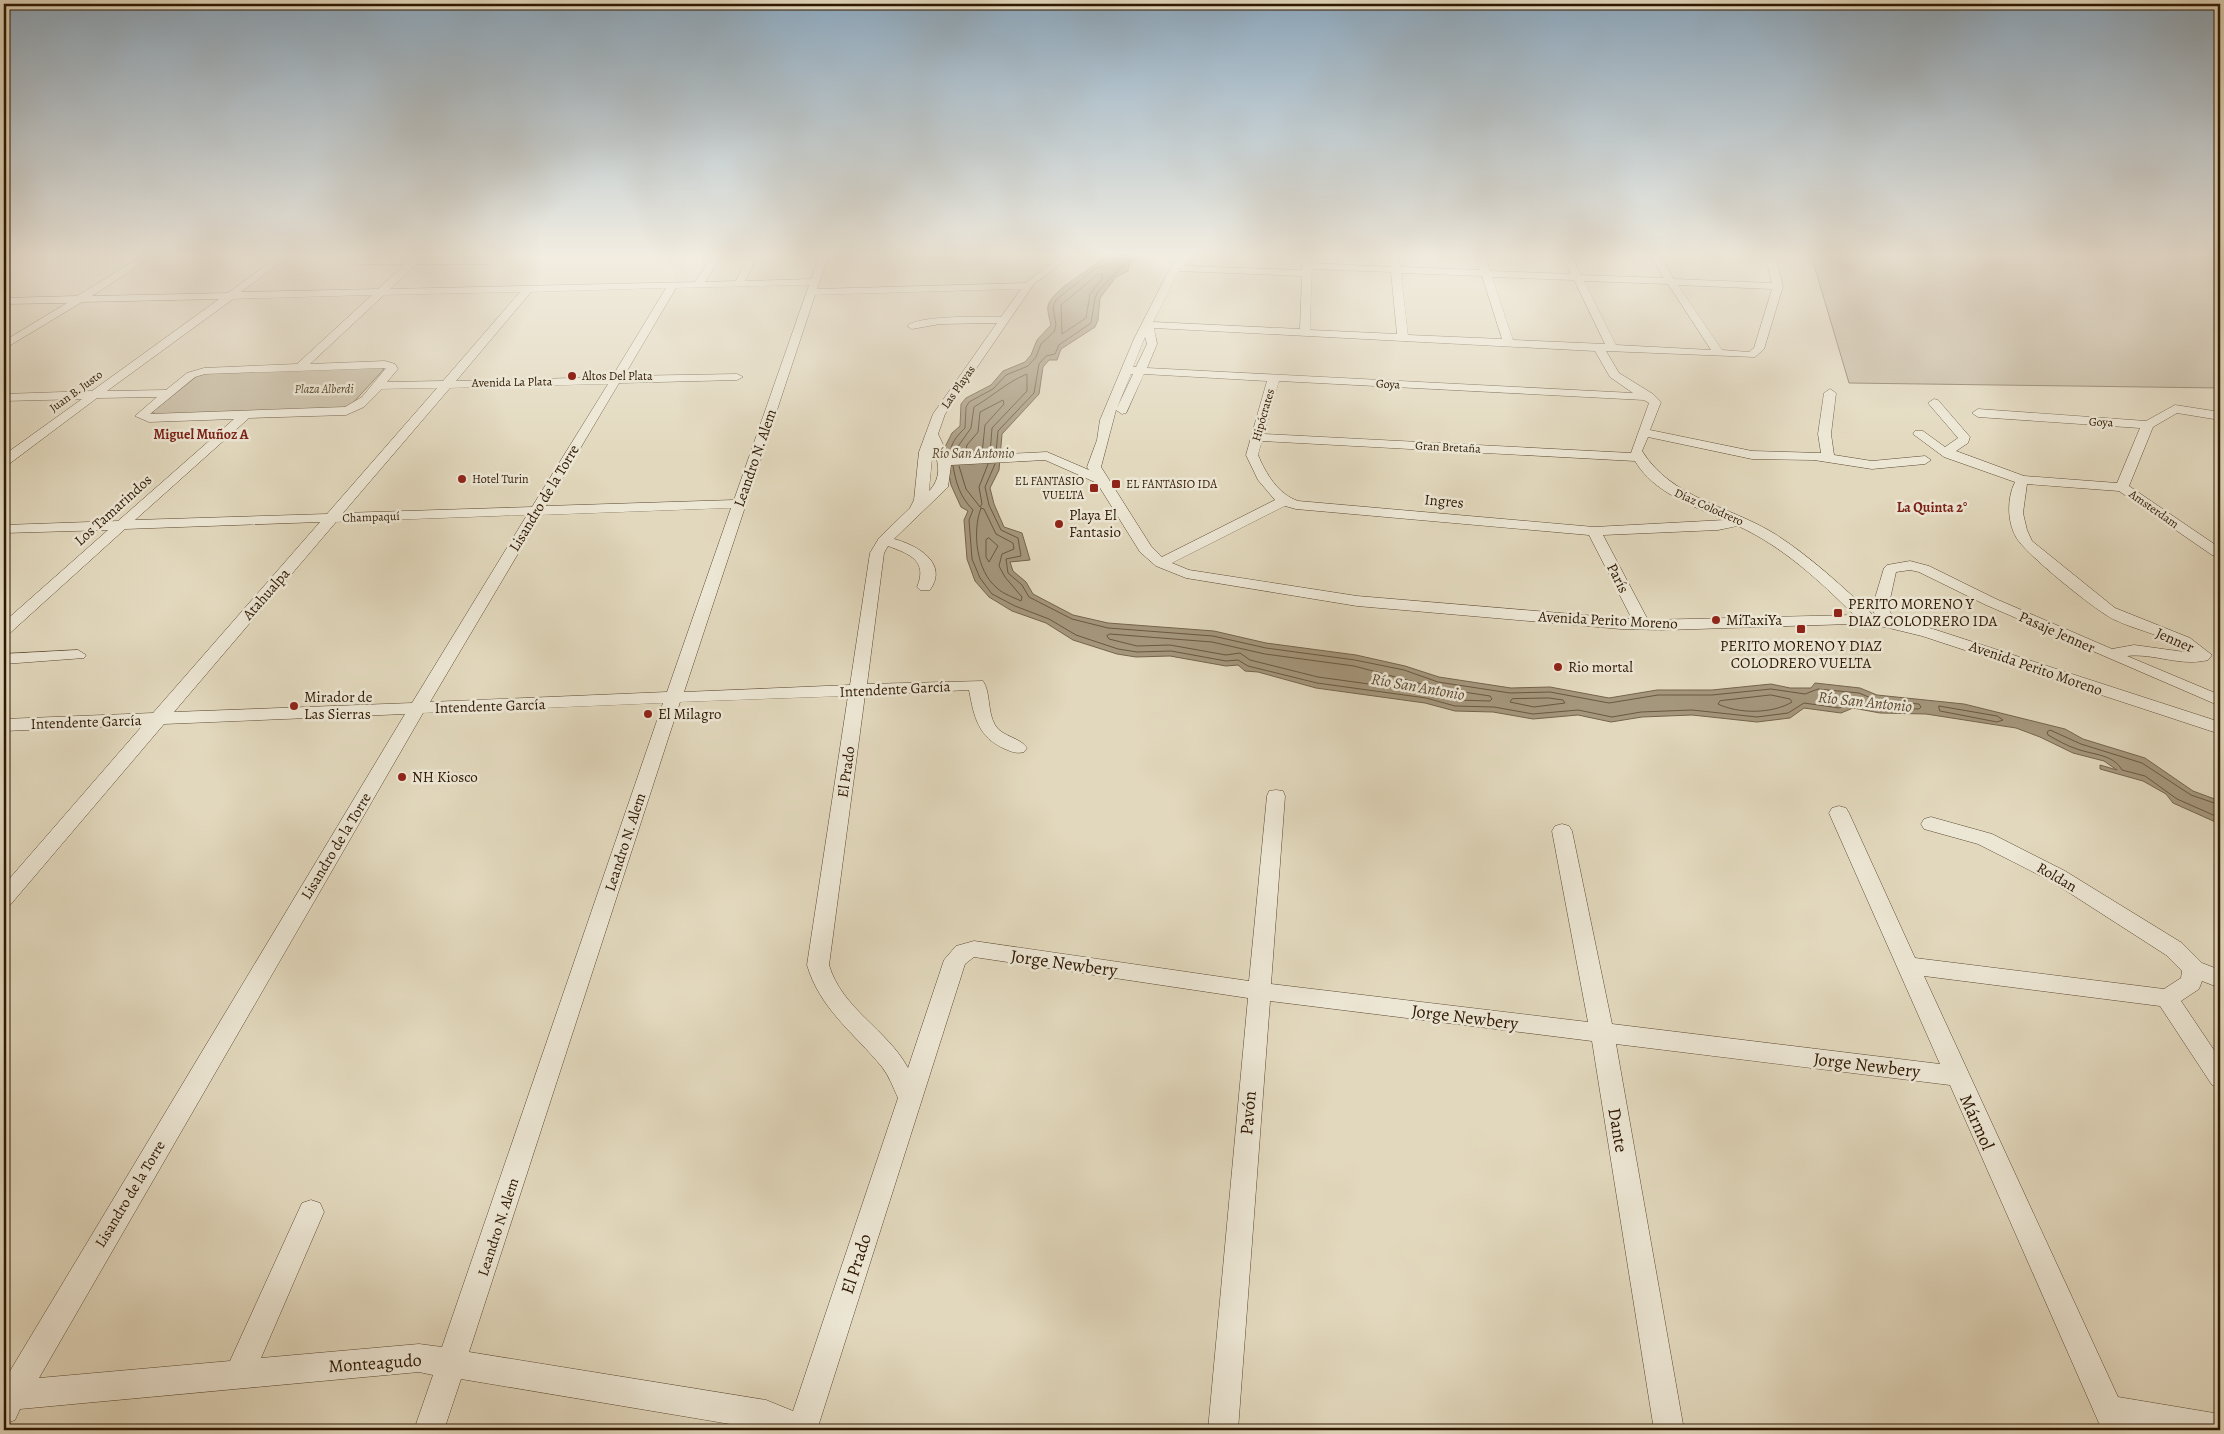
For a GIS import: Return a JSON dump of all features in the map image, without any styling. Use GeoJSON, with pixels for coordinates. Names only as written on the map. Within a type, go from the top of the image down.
{"type":"FeatureCollection","features":[{"type":"Feature","properties":{"kind":"street"},"geometry":{"type":"LineString","coordinates":[[4,346],[43,322]]}},
{"type":"Feature","properties":{"kind":"street","name":"Juan B. Justo"},"geometry":{"type":"LineString","coordinates":[[4,461],[195,322]]}},
{"type":"Feature","properties":{"kind":"street"},"geometry":{"type":"LineString","coordinates":[[300,367],[348,322]]}},
{"type":"Feature","properties":{"kind":"street","name":"Atahualpa"},"geometry":{"type":"LineString","coordinates":[[4,899],[500,322]]}},
{"type":"Feature","properties":{"kind":"street","name":"Lisandro de la Torre"},"geometry":{"type":"LineString","coordinates":[[6,1400],[416,709],[650,322]]}},
{"type":"Feature","properties":{"kind":"street","name":"Leandro N. Alem"},"geometry":{"type":"LineString","coordinates":[[430,1430],[672,699],[801,322]]}},
{"type":"Feature","properties":{"kind":"street"},"geometry":{"type":"LineString","coordinates":[[912,326],[935,322]]}},
{"type":"Feature","properties":{"kind":"street","name":"Las Playas"},"geometry":{"type":"LineString","coordinates":[[932,434],[939,414],[1003,322]]}},
{"type":"Feature","properties":{"kind":"street","name":"Avenida Perito Moreno"},"geometry":{"type":"LineString","coordinates":[[1150,322],[1139,339],[1106,420],[1103,440],[1094,467],[1145,549],[1161,563],[1186,574],[1334,598],[1642,625],[1837,619],[1887,622],[1935,634],[2220,728]]}},
{"type":"Feature","properties":{"kind":"street"},"geometry":{"type":"LineString","coordinates":[[1304,322],[1304,332]]}},
{"type":"Feature","properties":{"kind":"street"},"geometry":{"type":"LineString","coordinates":[[1401,322],[1403,337]]}},
{"type":"Feature","properties":{"kind":"street"},"geometry":{"type":"LineString","coordinates":[[1502,322],[1509,344]]}},
{"type":"Feature","properties":{"kind":"street"},"geometry":{"type":"LineString","coordinates":[[1599,322],[1613,349]]}},
{"type":"Feature","properties":{"kind":"street"},"geometry":{"type":"LineString","coordinates":[[1698,322],[1719,354]]}},
{"type":"Feature","properties":{"kind":"street"},"geometry":{"type":"LineString","coordinates":[[1148,326],[1304,332],[1751,355],[1757,352],[1767,322]]}},
{"type":"Feature","properties":{"kind":"street","name":"Avenida Perito Moreno"},"geometry":{"type":"LineString","coordinates":[[1103,440],[1116,422],[1152,344],[1148,326]]}},
{"type":"Feature","properties":{"kind":"street"},"geometry":{"type":"LineString","coordinates":[[1599,348],[1623,395]]}},
{"type":"Feature","properties":{"kind":"street"},"geometry":{"type":"LineString","coordinates":[[391,366],[392,369],[377,386],[358,406],[346,411],[142,417],[143,413],[191,375],[204,370],[391,366]]}},
{"type":"Feature","properties":{"kind":"street","name":"Goya"},"geometry":{"type":"LineString","coordinates":[[1127,370],[1648,396]]}},
{"type":"Feature","properties":{"kind":"street"},"geometry":{"type":"LineString","coordinates":[[1614,375],[1648,396],[1655,405],[1636,451],[1640,458]]}},
{"type":"Feature","properties":{"kind":"street","name":"Avenida La Plata"},"geometry":{"type":"LineString","coordinates":[[377,386],[737,377]]}},
{"type":"Feature","properties":{"kind":"street","name":"Hipócrates"},"geometry":{"type":"LineString","coordinates":[[1274,378],[1252,455],[1255,463],[1276,495],[1284,501]]}},
{"type":"Feature","properties":{"kind":"street"},"geometry":{"type":"LineString","coordinates":[[4,397],[169,393]]}},
{"type":"Feature","properties":{"kind":"street"},"geometry":{"type":"LineString","coordinates":[[1829,458],[1825,423],[1829,410],[1830,393]]}},
{"type":"Feature","properties":{"kind":"street"},"geometry":{"type":"LineString","coordinates":[[1934,403],[1964,437],[1964,440],[1950,448],[1949,454]]}},
{"type":"Feature","properties":{"kind":"street"},"geometry":{"type":"LineString","coordinates":[[2148,425],[2174,409],[2220,416]]}},
{"type":"Feature","properties":{"kind":"street","name":"Goya"},"geometry":{"type":"LineString","coordinates":[[1978,413],[2148,425]]}},
{"type":"Feature","properties":{"kind":"street","name":"Los Tamarindos"},"geometry":{"type":"LineString","coordinates":[[4,630],[246,415]]}},
{"type":"Feature","properties":{"kind":"street","name":"Amsterdam"},"geometry":{"type":"LineString","coordinates":[[2148,425],[2122,487],[2217,552]]}},
{"type":"Feature","properties":{"kind":"street"},"geometry":{"type":"LineString","coordinates":[[1643,432],[1742,454],[1829,458],[1872,465],[1925,460]]}},
{"type":"Feature","properties":{"kind":"street"},"geometry":{"type":"LineString","coordinates":[[916,510],[943,484],[945,462],[932,434]]}},
{"type":"Feature","properties":{"kind":"street","name":"El Prado"},"geometry":{"type":"LineString","coordinates":[[910,1097],[891,1061],[830,994],[821,980],[818,965],[877,552],[884,541],[916,510],[923,495],[923,464],[932,434]]}},
{"type":"Feature","properties":{"kind":"street"},"geometry":{"type":"LineString","coordinates":[[1919,434],[1949,454],[2022,480],[2122,487]]}},
{"type":"Feature","properties":{"kind":"street","name":"Gran Bretaña"},"geometry":{"type":"LineString","coordinates":[[1257,437],[1640,458]]}},
{"type":"Feature","properties":{"kind":"street"},"geometry":{"type":"LineString","coordinates":[[945,462],[1047,456],[1101,480]]}},
{"type":"Feature","properties":{"kind":"street","name":"Díaz Colodrero"},"geometry":{"type":"LineString","coordinates":[[1640,458],[1659,481],[1670,489],[1740,521],[1770,538],[1845,597],[1869,620]]}},
{"type":"Feature","properties":{"kind":"street","name":"Jenner"},"geometry":{"type":"LineString","coordinates":[[2022,480],[2016,489],[2017,509],[2020,535],[2027,544],[2116,615],[2187,643],[2204,655],[2191,658],[2128,650],[2112,656]]}},
{"type":"Feature","properties":{"kind":"street"},"geometry":{"type":"LineString","coordinates":[[1161,563],[1284,501]]}},
{"type":"Feature","properties":{"kind":"street","name":"Ingres"},"geometry":{"type":"LineString","coordinates":[[1284,501],[1296,504],[1594,531],[1718,526],[1740,521]]}},
{"type":"Feature","properties":{"kind":"street","name":"Champaquí"},"geometry":{"type":"LineString","coordinates":[[4,529],[536,513],[739,504]]}},
{"type":"Feature","properties":{"kind":"street","name":"París"},"geometry":{"type":"LineString","coordinates":[[1594,531],[1642,625]]}},
{"type":"Feature","properties":{"kind":"street"},"geometry":{"type":"LineString","coordinates":[[884,541],[902,545],[918,553],[926,562],[930,572],[930,578],[925,587]]}},
{"type":"Feature","properties":{"kind":"street","name":"Pasaje Jenner"},"geometry":{"type":"LineString","coordinates":[[1887,622],[1880,608],[1889,571],[1892,568],[1910,565],[1924,569],[1991,602],[2112,656]]}},
{"type":"Feature","properties":{"kind":"street"},"geometry":{"type":"LineString","coordinates":[[4,659],[78,655]]}},
{"type":"Feature","properties":{"kind":"street"},"geometry":{"type":"LineString","coordinates":[[2112,656],[2220,701]]}},
{"type":"Feature","properties":{"kind":"street","name":"Intendente García"},"geometry":{"type":"LineString","coordinates":[[4,725],[977,685],[986,729],[998,739],[1018,748]]}},
{"type":"Feature","properties":{"kind":"street","name":"Pavón"},"geometry":{"type":"LineString","coordinates":[[1223,1430],[1258,991],[1276,796]]}},
{"type":"Feature","properties":{"kind":"street","name":"Mármol"},"geometry":{"type":"LineString","coordinates":[[1839,813],[2113,1421]]}},
{"type":"Feature","properties":{"kind":"street","name":"Roldan"},"geometry":{"type":"LineString","coordinates":[[1931,824],[1985,839],[2024,858],[2174,949],[2194,969]]}},
{"type":"Feature","properties":{"kind":"street","name":"Dante"},"geometry":{"type":"LineString","coordinates":[[1562,831],[1602,1033],[1669,1430]]}},
{"type":"Feature","properties":{"kind":"street","name":"El Prado"},"geometry":{"type":"LineString","coordinates":[[801,1430],[955,960],[964,952],[974,949]]}},
{"type":"Feature","properties":{"kind":"street","name":"Jorge Newbery"},"geometry":{"type":"LineString","coordinates":[[974,949],[1258,991],[1956,1076]]}},
{"type":"Feature","properties":{"kind":"street"},"geometry":{"type":"LineString","coordinates":[[1906,965],[2167,998],[2191,983],[2194,969],[2220,979]]}},
{"type":"Feature","properties":{"kind":"street"},"geometry":{"type":"LineString","coordinates":[[2167,998],[2220,1078]]}},
{"type":"Feature","properties":{"kind":"street"},"geometry":{"type":"LineString","coordinates":[[891,1061],[906,1063],[923,1057]]}},
{"type":"Feature","properties":{"kind":"street"},"geometry":{"type":"LineString","coordinates":[[238,1375],[311,1212]]}},
{"type":"Feature","properties":{"kind":"street","name":"Monteagudo"},"geometry":{"type":"LineString","coordinates":[[6,1400],[419,1358],[766,1415],[801,1430]]}},
{"type":"Feature","properties":{"kind":"street"},"geometry":{"type":"LineString","coordinates":[[2113,1421],[2220,1429]]}},
{"type":"Feature","properties":{"kind":"green space"},"geometry":{"type":"Polygon","coordinates":[[[1831,322],[2220,322],[2220,388],[1849,383],[1831,322]]]}},
{"type":"Feature","properties":{"kind":"green space","name":"Plaza Alberdi"},"geometry":{"type":"Polygon","coordinates":[[[380,367],[384,369],[351,405],[340,409],[156,415],[152,412],[197,376],[208,373],[380,367]]]}},
{"type":"Feature","properties":{"kind":"water","name":"Río San Antonio"},"geometry":{"type":"Polygon","coordinates":[[[1050,322],[1097,322],[1095,327],[1061,349],[1057,360],[1049,360],[1043,367],[1039,394],[1002,434],[999,470],[990,488],[994,504],[1004,527],[1022,533],[1030,560],[1010,562],[1013,571],[1026,582],[1033,594],[1073,615],[1108,623],[1214,631],[1266,643],[1356,655],[1405,666],[1439,677],[1511,688],[1550,687],[1609,698],[1657,690],[1712,690],[1771,684],[1790,688],[1811,688],[1815,683],[1860,688],[1877,695],[1964,704],[2065,729],[2083,739],[2145,758],[2193,791],[2220,801],[2220,824],[2173,803],[2166,794],[2143,781],[2100,769],[2100,765],[2117,770],[2104,761],[2073,753],[2016,728],[1926,714],[1880,713],[1853,708],[1841,713],[1804,708],[1790,718],[1757,722],[1692,715],[1642,717],[1611,722],[1578,715],[1533,719],[1493,712],[1455,711],[1425,703],[1316,688],[1258,672],[1245,671],[1238,665],[1226,666],[1170,656],[1136,657],[1117,654],[1073,640],[1046,623],[1012,611],[989,597],[975,581],[967,559],[964,520],[968,511],[961,507],[951,485],[944,449],[952,433],[960,426],[961,404],[966,398],[991,385],[1003,371],[1025,362],[1031,355],[1037,340],[1051,325],[1050,322]]]}},
{"type":"Feature","properties":{"kind":"place","name":"Altos Del Plata"},"geometry":{"type":"Point","coordinates":[572,376]}},
{"type":"Feature","properties":{"kind":"place","name":"Hotel Turin"},"geometry":{"type":"Point","coordinates":[462,479]}},
{"type":"Feature","properties":{"kind":"place","name":"EL FANTASIO IDA"},"geometry":{"type":"Point","coordinates":[1116,484]}},
{"type":"Feature","properties":{"kind":"place","name":"EL FANTASIO VUELTA"},"geometry":{"type":"Point","coordinates":[1094,488]}},
{"type":"Feature","properties":{"kind":"place","name":"Playa El Fantasio"},"geometry":{"type":"Point","coordinates":[1059,524]}},
{"type":"Feature","properties":{"kind":"place","name":"PERITO MORENO Y DIAZ COLODRERO IDA"},"geometry":{"type":"Point","coordinates":[1838,613]}},
{"type":"Feature","properties":{"kind":"place","name":"MiTaxiYa"},"geometry":{"type":"Point","coordinates":[1716,620]}},
{"type":"Feature","properties":{"kind":"place","name":"PERITO MORENO Y DIAZ COLODRERO VUELTA"},"geometry":{"type":"Point","coordinates":[1801,629]}},
{"type":"Feature","properties":{"kind":"place","name":"Rio mortal"},"geometry":{"type":"Point","coordinates":[1558,667]}},
{"type":"Feature","properties":{"kind":"place","name":"Mirador de Las Sierras"},"geometry":{"type":"Point","coordinates":[294,706]}},
{"type":"Feature","properties":{"kind":"place","name":"El Milagro"},"geometry":{"type":"Point","coordinates":[648,714]}},
{"type":"Feature","properties":{"kind":"place","name":"NH Kiosco"},"geometry":{"type":"Point","coordinates":[402,777]}},
{"type":"Feature","properties":{"kind":"district","name":"Miguel Muñoz A"},"geometry":{"type":"Point","coordinates":[201,434]}},
{"type":"Feature","properties":{"kind":"district","name":"La Quinta 2°"},"geometry":{"type":"Point","coordinates":[1932,507]}}]}
